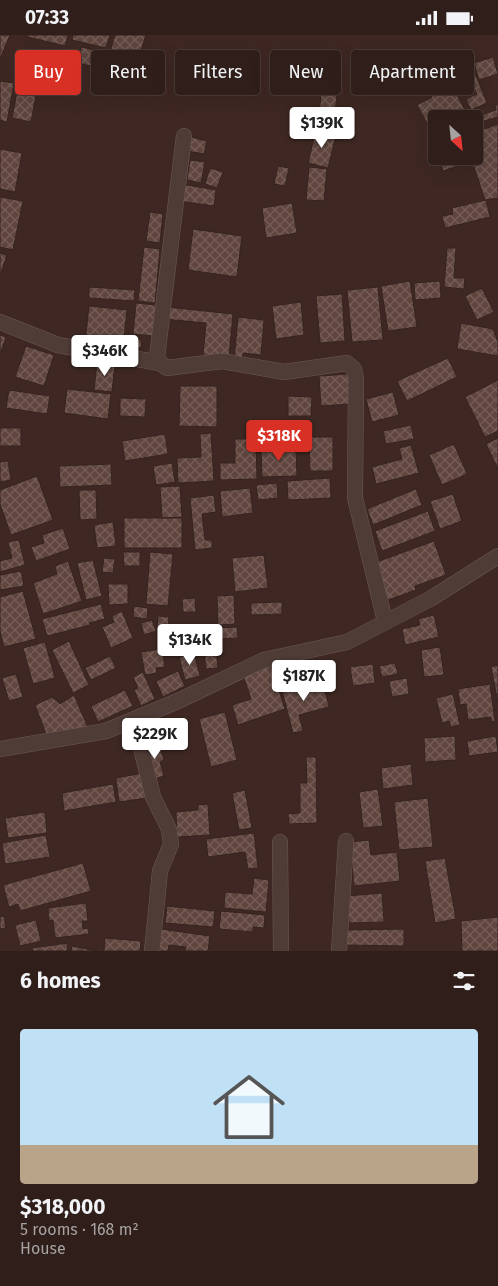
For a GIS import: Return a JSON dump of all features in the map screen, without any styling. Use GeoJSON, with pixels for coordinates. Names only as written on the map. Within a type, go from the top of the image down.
{"type":"FeatureCollection","features":[{"type":"Feature","properties":{"kind":"street"},"geometry":{"type":"LineString","coordinates":[[160,363],[157,357],[184,136]]}},
{"type":"Feature","properties":{"kind":"street"},"geometry":{"type":"LineString","coordinates":[[0,322],[58,345],[160,363],[167,368],[222,361],[284,372],[347,363],[354,369],[356,379],[355,498],[385,621]]}},
{"type":"Feature","properties":{"kind":"street"},"geometry":{"type":"LineString","coordinates":[[0,749],[106,731],[178,701],[264,660],[347,642],[430,599],[498,556]]}},
{"type":"Feature","properties":{"kind":"street"},"geometry":{"type":"LineString","coordinates":[[134,719],[153,797],[168,829],[170,844],[160,871],[152,951]]}},
{"type":"Feature","properties":{"kind":"street"},"geometry":{"type":"LineString","coordinates":[[338,951],[346,841]]}},
{"type":"Feature","properties":{"kind":"street"},"geometry":{"type":"LineString","coordinates":[[280,842],[281,951]]}},
{"type":"Feature","properties":{"kind":"building"},"geometry":{"type":"Polygon","coordinates":[[[0,35],[10,35],[0,59],[0,35]]]}},
{"type":"Feature","properties":{"kind":"building"},"geometry":{"type":"Polygon","coordinates":[[[28,35],[68,35],[65,46],[28,37],[28,35]]]}},
{"type":"Feature","properties":{"kind":"building"},"geometry":{"type":"Polygon","coordinates":[[[73,35],[110,35],[106,48],[72,40],[73,35]]]}},
{"type":"Feature","properties":{"kind":"building"},"geometry":{"type":"Polygon","coordinates":[[[115,35],[146,35],[141,50],[110,50],[115,35]]]}},
{"type":"Feature","properties":{"kind":"building"},"geometry":{"type":"Polygon","coordinates":[[[81,47],[95,50],[91,50],[91,66],[81,64],[81,47]]]}},
{"type":"Feature","properties":{"kind":"building"},"geometry":{"type":"Polygon","coordinates":[[[493,57],[498,74],[479,80],[474,63],[493,57]]]}},
{"type":"Feature","properties":{"kind":"building"},"geometry":{"type":"Polygon","coordinates":[[[474,70],[487,103],[471,110],[466,99],[477,94],[474,87],[474,70]]]}},
{"type":"Feature","properties":{"kind":"building"},"geometry":{"type":"Polygon","coordinates":[[[0,81],[14,83],[7,122],[0,120],[0,81]]]}},
{"type":"Feature","properties":{"kind":"building"},"geometry":{"type":"Polygon","coordinates":[[[16,95],[36,95],[31,122],[12,118],[16,95]]]}},
{"type":"Feature","properties":{"kind":"building"},"geometry":{"type":"Polygon","coordinates":[[[321,95],[337,95],[333,130],[318,129],[321,95]]]}},
{"type":"Feature","properties":{"kind":"building"},"geometry":{"type":"Polygon","coordinates":[[[431,95],[457,95],[465,110],[428,110],[428,125],[417,105],[432,97],[431,95]]]}},
{"type":"Feature","properties":{"kind":"building"},"geometry":{"type":"Polygon","coordinates":[[[498,104],[498,117],[483,121],[483,114],[496,110],[495,105],[498,104]]]}},
{"type":"Feature","properties":{"kind":"building"},"geometry":{"type":"Polygon","coordinates":[[[498,124],[498,198],[485,200],[473,165],[483,165],[483,130],[498,124]]]}},
{"type":"Feature","properties":{"kind":"building"},"geometry":{"type":"Polygon","coordinates":[[[316,130],[336,135],[328,168],[308,163],[316,130]]]}},
{"type":"Feature","properties":{"kind":"building"},"geometry":{"type":"Polygon","coordinates":[[[191,137],[207,141],[204,154],[188,151],[191,137]]]}},
{"type":"Feature","properties":{"kind":"building"},"geometry":{"type":"Polygon","coordinates":[[[0,149],[22,153],[15,192],[0,189],[0,149]]]}},
{"type":"Feature","properties":{"kind":"building"},"geometry":{"type":"Polygon","coordinates":[[[190,160],[205,162],[201,183],[187,180],[190,160]]]}},
{"type":"Feature","properties":{"kind":"building"},"geometry":{"type":"Polygon","coordinates":[[[441,165],[460,165],[443,171],[441,165]]]}},
{"type":"Feature","properties":{"kind":"building"},"geometry":{"type":"Polygon","coordinates":[[[278,166],[289,168],[285,186],[274,184],[278,166]]]}},
{"type":"Feature","properties":{"kind":"building"},"geometry":{"type":"Polygon","coordinates":[[[309,167],[327,169],[324,201],[306,200],[309,167]]]}},
{"type":"Feature","properties":{"kind":"building"},"geometry":{"type":"Polygon","coordinates":[[[210,168],[223,172],[217,188],[205,184],[210,168]]]}},
{"type":"Feature","properties":{"kind":"building"},"geometry":{"type":"Polygon","coordinates":[[[181,184],[216,190],[214,206],[179,201],[181,184]]]}},
{"type":"Feature","properties":{"kind":"building"},"geometry":{"type":"Polygon","coordinates":[[[0,197],[23,201],[13,250],[0,247],[0,197]]]}},
{"type":"Feature","properties":{"kind":"building"},"geometry":{"type":"Polygon","coordinates":[[[486,200],[490,217],[445,228],[442,216],[453,214],[452,208],[486,200]]]}},
{"type":"Feature","properties":{"kind":"building"},"geometry":{"type":"Polygon","coordinates":[[[292,203],[297,233],[266,238],[262,208],[292,203]]]}},
{"type":"Feature","properties":{"kind":"building"},"geometry":{"type":"Polygon","coordinates":[[[150,212],[163,214],[160,243],[146,241],[150,212]]]}},
{"type":"Feature","properties":{"kind":"building"},"geometry":{"type":"Polygon","coordinates":[[[193,229],[242,236],[237,277],[188,270],[193,229]]]}},
{"type":"Feature","properties":{"kind":"building"},"geometry":{"type":"Polygon","coordinates":[[[144,247],[160,249],[155,303],[138,301],[144,247]]]}},
{"type":"Feature","properties":{"kind":"building"},"geometry":{"type":"Polygon","coordinates":[[[447,248],[456,248],[454,278],[465,278],[464,289],[444,287],[447,248]]]}},
{"type":"Feature","properties":{"kind":"building"},"geometry":{"type":"Polygon","coordinates":[[[0,253],[7,255],[0,276],[0,253]]]}},
{"type":"Feature","properties":{"kind":"building"},"geometry":{"type":"Polygon","coordinates":[[[410,281],[417,327],[388,331],[381,286],[410,281]]]}},
{"type":"Feature","properties":{"kind":"building"},"geometry":{"type":"Polygon","coordinates":[[[440,281],[441,298],[415,300],[414,283],[440,281]]]}},
{"type":"Feature","properties":{"kind":"building"},"geometry":{"type":"Polygon","coordinates":[[[89,287],[135,290],[134,301],[89,298],[89,287]]]}},
{"type":"Feature","properties":{"kind":"building"},"geometry":{"type":"Polygon","coordinates":[[[378,287],[383,340],[352,342],[347,290],[378,287]]]}},
{"type":"Feature","properties":{"kind":"building"},"geometry":{"type":"Polygon","coordinates":[[[482,288],[494,312],[477,320],[465,296],[482,288]]]}},
{"type":"Feature","properties":{"kind":"building"},"geometry":{"type":"Polygon","coordinates":[[[342,294],[345,341],[320,343],[316,296],[342,294]]]}},
{"type":"Feature","properties":{"kind":"building"},"geometry":{"type":"Polygon","coordinates":[[[301,302],[304,335],[276,339],[272,306],[301,302]]]}},
{"type":"Feature","properties":{"kind":"building"},"geometry":{"type":"Polygon","coordinates":[[[136,303],[156,305],[153,336],[133,334],[136,303]]]}},
{"type":"Feature","properties":{"kind":"building"},"geometry":{"type":"Polygon","coordinates":[[[89,306],[127,310],[124,338],[142,340],[141,348],[85,343],[89,306]]]}},
{"type":"Feature","properties":{"kind":"building"},"geometry":{"type":"Polygon","coordinates":[[[166,307],[233,314],[229,357],[203,355],[206,323],[164,319],[166,307]]]}},
{"type":"Feature","properties":{"kind":"building"},"geometry":{"type":"Polygon","coordinates":[[[238,317],[264,320],[261,355],[243,353],[242,362],[234,361],[238,317]]]}},
{"type":"Feature","properties":{"kind":"building"},"geometry":{"type":"Polygon","coordinates":[[[461,323],[493,329],[498,342],[498,356],[457,349],[461,323]]]}},
{"type":"Feature","properties":{"kind":"building"},"geometry":{"type":"Polygon","coordinates":[[[0,335],[6,337],[0,355],[0,335]]]}},
{"type":"Feature","properties":{"kind":"building"},"geometry":{"type":"Polygon","coordinates":[[[26,346],[54,355],[44,386],[15,377],[26,346]]]}},
{"type":"Feature","properties":{"kind":"building"},"geometry":{"type":"Polygon","coordinates":[[[448,358],[457,377],[407,401],[397,381],[448,358]]]}},
{"type":"Feature","properties":{"kind":"building"},"geometry":{"type":"Polygon","coordinates":[[[97,363],[115,364],[112,392],[94,390],[97,363]]]}},
{"type":"Feature","properties":{"kind":"building"},"geometry":{"type":"Polygon","coordinates":[[[349,374],[351,404],[321,406],[319,376],[349,374]]]}},
{"type":"Feature","properties":{"kind":"building"},"geometry":{"type":"Polygon","coordinates":[[[498,380],[498,431],[485,437],[465,397],[498,380]]]}},
{"type":"Feature","properties":{"kind":"building"},"geometry":{"type":"Polygon","coordinates":[[[180,386],[217,386],[217,427],[179,426],[180,386]]]}},
{"type":"Feature","properties":{"kind":"building"},"geometry":{"type":"Polygon","coordinates":[[[67,389],[111,394],[108,419],[64,413],[67,389]]]}},
{"type":"Feature","properties":{"kind":"building"},"geometry":{"type":"Polygon","coordinates":[[[9,390],[50,396],[47,414],[6,408],[9,390]]]}},
{"type":"Feature","properties":{"kind":"building"},"geometry":{"type":"Polygon","coordinates":[[[393,392],[399,415],[372,422],[366,399],[393,392]]]}},
{"type":"Feature","properties":{"kind":"building"},"geometry":{"type":"Polygon","coordinates":[[[288,396],[312,397],[311,416],[288,416],[288,396]]]}},
{"type":"Feature","properties":{"kind":"building"},"geometry":{"type":"Polygon","coordinates":[[[120,398],[146,399],[145,417],[120,416],[120,398]]]}},
{"type":"Feature","properties":{"kind":"building"},"geometry":{"type":"Polygon","coordinates":[[[411,425],[414,439],[386,444],[383,431],[411,425]]]}},
{"type":"Feature","properties":{"kind":"building"},"geometry":{"type":"Polygon","coordinates":[[[0,428],[21,428],[21,446],[0,446],[0,428]]]}},
{"type":"Feature","properties":{"kind":"building"},"geometry":{"type":"Polygon","coordinates":[[[211,433],[214,481],[178,483],[177,458],[201,457],[200,434],[211,433]]]}},
{"type":"Feature","properties":{"kind":"building"},"geometry":{"type":"Polygon","coordinates":[[[165,434],[168,454],[125,461],[122,441],[165,434]]]}},
{"type":"Feature","properties":{"kind":"building"},"geometry":{"type":"Polygon","coordinates":[[[309,437],[333,437],[333,471],[310,471],[309,437]]]}},
{"type":"Feature","properties":{"kind":"building"},"geometry":{"type":"Polygon","coordinates":[[[498,438],[498,469],[486,444],[498,438]]]}},
{"type":"Feature","properties":{"kind":"building"},"geometry":{"type":"Polygon","coordinates":[[[235,439],[256,439],[257,479],[220,480],[220,463],[235,463],[235,439]]]}},
{"type":"Feature","properties":{"kind":"building"},"geometry":{"type":"Polygon","coordinates":[[[454,444],[467,474],[442,485],[429,455],[454,444]]]}},
{"type":"Feature","properties":{"kind":"building"},"geometry":{"type":"Polygon","coordinates":[[[411,445],[419,473],[376,484],[372,467],[402,459],[399,448],[411,445]]]}},
{"type":"Feature","properties":{"kind":"building"},"geometry":{"type":"Polygon","coordinates":[[[296,446],[297,476],[262,477],[261,448],[296,446]]]}},
{"type":"Feature","properties":{"kind":"building"},"geometry":{"type":"Polygon","coordinates":[[[8,461],[11,480],[0,482],[0,462],[8,461]]]}},
{"type":"Feature","properties":{"kind":"building"},"geometry":{"type":"Polygon","coordinates":[[[172,463],[175,482],[156,485],[153,466],[172,463]]]}},
{"type":"Feature","properties":{"kind":"building"},"geometry":{"type":"Polygon","coordinates":[[[111,464],[112,485],[60,487],[59,466],[111,464]]]}},
{"type":"Feature","properties":{"kind":"building"},"geometry":{"type":"Polygon","coordinates":[[[37,476],[53,520],[11,535],[0,504],[0,490],[37,476]]]}},
{"type":"Feature","properties":{"kind":"building"},"geometry":{"type":"Polygon","coordinates":[[[330,478],[331,498],[288,500],[287,481],[330,478]]]}},
{"type":"Feature","properties":{"kind":"building"},"geometry":{"type":"Polygon","coordinates":[[[277,483],[278,498],[258,500],[256,485],[277,483]]]}},
{"type":"Feature","properties":{"kind":"building"},"geometry":{"type":"Polygon","coordinates":[[[180,486],[182,517],[162,518],[160,487],[180,486]]]}},
{"type":"Feature","properties":{"kind":"building"},"geometry":{"type":"Polygon","coordinates":[[[250,488],[253,513],[222,517],[220,491],[250,488]]]}},
{"type":"Feature","properties":{"kind":"building"},"geometry":{"type":"Polygon","coordinates":[[[416,489],[422,505],[373,525],[367,509],[416,489]]]}},
{"type":"Feature","properties":{"kind":"building"},"geometry":{"type":"Polygon","coordinates":[[[79,490],[96,490],[97,519],[80,520],[79,490]]]}},
{"type":"Feature","properties":{"kind":"building"},"geometry":{"type":"Polygon","coordinates":[[[453,494],[462,521],[440,529],[430,501],[453,494]]]}},
{"type":"Feature","properties":{"kind":"building"},"geometry":{"type":"Polygon","coordinates":[[[214,495],[216,512],[202,514],[205,540],[212,540],[212,548],[195,550],[190,498],[214,495]]]}},
{"type":"Feature","properties":{"kind":"building"},"geometry":{"type":"Polygon","coordinates":[[[428,511],[435,531],[382,551],[375,531],[428,511]]]}},
{"type":"Feature","properties":{"kind":"building"},"geometry":{"type":"Polygon","coordinates":[[[124,518],[182,518],[182,548],[124,548],[124,518]]]}},
{"type":"Feature","properties":{"kind":"building"},"geometry":{"type":"Polygon","coordinates":[[[113,522],[116,546],[97,548],[94,525],[113,522]]]}},
{"type":"Feature","properties":{"kind":"building"},"geometry":{"type":"Polygon","coordinates":[[[63,528],[70,549],[36,561],[31,547],[44,543],[42,535],[63,528]]]}},
{"type":"Feature","properties":{"kind":"building"},"geometry":{"type":"Polygon","coordinates":[[[19,540],[25,565],[0,572],[0,561],[12,558],[8,542],[19,540]]]}},
{"type":"Feature","properties":{"kind":"building"},"geometry":{"type":"Polygon","coordinates":[[[434,541],[446,575],[415,586],[416,590],[388,600],[374,563],[434,541]]]}},
{"type":"Feature","properties":{"kind":"building"},"geometry":{"type":"Polygon","coordinates":[[[123,552],[140,552],[140,566],[124,566],[123,552]]]}},
{"type":"Feature","properties":{"kind":"building"},"geometry":{"type":"Polygon","coordinates":[[[150,552],[173,554],[168,606],[146,604],[150,552]]]}},
{"type":"Feature","properties":{"kind":"building"},"geometry":{"type":"Polygon","coordinates":[[[264,555],[268,588],[235,592],[232,558],[264,555]]]}},
{"type":"Feature","properties":{"kind":"building"},"geometry":{"type":"Polygon","coordinates":[[[104,558],[115,559],[113,573],[102,572],[104,558]]]}},
{"type":"Feature","properties":{"kind":"building"},"geometry":{"type":"Polygon","coordinates":[[[93,560],[102,596],[86,600],[77,563],[93,560]]]}},
{"type":"Feature","properties":{"kind":"building"},"geometry":{"type":"Polygon","coordinates":[[[68,561],[82,601],[43,614],[33,583],[57,574],[55,566],[68,561]]]}},
{"type":"Feature","properties":{"kind":"building"},"geometry":{"type":"Polygon","coordinates":[[[21,571],[24,586],[0,590],[0,575],[21,571]]]}},
{"type":"Feature","properties":{"kind":"building"},"geometry":{"type":"Polygon","coordinates":[[[108,584],[128,584],[128,604],[109,605],[108,584]]]}},
{"type":"Feature","properties":{"kind":"building"},"geometry":{"type":"Polygon","coordinates":[[[23,591],[36,639],[4,647],[0,631],[0,597],[23,591]]]}},
{"type":"Feature","properties":{"kind":"building"},"geometry":{"type":"Polygon","coordinates":[[[234,595],[235,624],[218,625],[217,596],[234,595]]]}},
{"type":"Feature","properties":{"kind":"building"},"geometry":{"type":"Polygon","coordinates":[[[195,598],[196,612],[183,612],[182,599],[195,598]]]}},
{"type":"Feature","properties":{"kind":"building"},"geometry":{"type":"Polygon","coordinates":[[[282,602],[282,614],[251,615],[251,603],[282,602]]]}},
{"type":"Feature","properties":{"kind":"building"},"geometry":{"type":"Polygon","coordinates":[[[101,604],[105,619],[89,623],[90,625],[47,636],[42,619],[101,604]]]}},
{"type":"Feature","properties":{"kind":"building"},"geometry":{"type":"Polygon","coordinates":[[[134,606],[148,608],[147,619],[133,617],[134,606]]]}},
{"type":"Feature","properties":{"kind":"building"},"geometry":{"type":"Polygon","coordinates":[[[122,611],[133,638],[111,648],[102,627],[114,622],[112,616],[122,611]]]}},
{"type":"Feature","properties":{"kind":"building"},"geometry":{"type":"Polygon","coordinates":[[[434,615],[439,637],[405,645],[402,629],[420,625],[418,619],[434,615]]]}},
{"type":"Feature","properties":{"kind":"building"},"geometry":{"type":"Polygon","coordinates":[[[158,616],[169,617],[168,630],[157,629],[158,616]]]}},
{"type":"Feature","properties":{"kind":"building"},"geometry":{"type":"Polygon","coordinates":[[[152,620],[156,631],[144,635],[141,623],[152,620]]]}},
{"type":"Feature","properties":{"kind":"building"},"geometry":{"type":"Polygon","coordinates":[[[237,627],[238,638],[218,639],[218,628],[237,627]]]}},
{"type":"Feature","properties":{"kind":"building"},"geometry":{"type":"Polygon","coordinates":[[[178,629],[180,640],[190,638],[191,647],[172,650],[169,631],[178,629]]]}},
{"type":"Feature","properties":{"kind":"building"},"geometry":{"type":"Polygon","coordinates":[[[214,631],[218,668],[206,669],[202,632],[214,631]]]}},
{"type":"Feature","properties":{"kind":"building"},"geometry":{"type":"Polygon","coordinates":[[[69,641],[89,685],[73,693],[52,650],[69,641]]]}},
{"type":"Feature","properties":{"kind":"building"},"geometry":{"type":"Polygon","coordinates":[[[45,642],[55,678],[33,684],[23,648],[45,642]]]}},
{"type":"Feature","properties":{"kind":"building"},"geometry":{"type":"Polygon","coordinates":[[[440,647],[444,675],[424,677],[421,650],[440,647]]]}},
{"type":"Feature","properties":{"kind":"building"},"geometry":{"type":"Polygon","coordinates":[[[162,649],[165,667],[156,668],[157,673],[145,675],[141,652],[162,649]]]}},
{"type":"Feature","properties":{"kind":"building"},"geometry":{"type":"Polygon","coordinates":[[[194,653],[200,676],[185,680],[179,657],[194,653]]]}},
{"type":"Feature","properties":{"kind":"building"},"geometry":{"type":"Polygon","coordinates":[[[110,656],[116,668],[91,680],[85,668],[110,656]]]}},
{"type":"Feature","properties":{"kind":"building"},"geometry":{"type":"Polygon","coordinates":[[[395,663],[398,674],[382,677],[379,666],[395,663]]]}},
{"type":"Feature","properties":{"kind":"building"},"geometry":{"type":"Polygon","coordinates":[[[373,664],[375,683],[353,686],[350,667],[373,664]]]}},
{"type":"Feature","properties":{"kind":"building"},"geometry":{"type":"Polygon","coordinates":[[[498,665],[498,703],[491,667],[498,665]]]}},
{"type":"Feature","properties":{"kind":"building"},"geometry":{"type":"Polygon","coordinates":[[[271,666],[285,709],[238,725],[232,705],[251,699],[243,675],[271,666]]]}},
{"type":"Feature","properties":{"kind":"building"},"geometry":{"type":"Polygon","coordinates":[[[178,671],[185,686],[163,697],[156,681],[178,671]]]}},
{"type":"Feature","properties":{"kind":"building"},"geometry":{"type":"Polygon","coordinates":[[[143,672],[155,699],[141,706],[134,690],[138,688],[133,677],[143,672]]]}},
{"type":"Feature","properties":{"kind":"building"},"geometry":{"type":"Polygon","coordinates":[[[16,674],[23,697],[9,701],[2,678],[16,674]]]}},
{"type":"Feature","properties":{"kind":"building"},"geometry":{"type":"Polygon","coordinates":[[[407,678],[409,694],[392,697],[389,681],[407,678]]]}},
{"type":"Feature","properties":{"kind":"building"},"geometry":{"type":"Polygon","coordinates":[[[323,681],[329,707],[299,715],[303,731],[293,733],[282,691],[323,681]]]}},
{"type":"Feature","properties":{"kind":"building"},"geometry":{"type":"Polygon","coordinates":[[[490,684],[495,721],[491,722],[491,717],[468,720],[466,704],[460,705],[458,689],[490,684]]]}},
{"type":"Feature","properties":{"kind":"building"},"geometry":{"type":"Polygon","coordinates":[[[125,690],[133,706],[98,722],[91,706],[125,690]]]}},
{"type":"Feature","properties":{"kind":"building"},"geometry":{"type":"Polygon","coordinates":[[[453,694],[460,725],[451,727],[449,721],[442,723],[436,698],[453,694]]]}},
{"type":"Feature","properties":{"kind":"building"},"geometry":{"type":"Polygon","coordinates":[[[74,695],[90,732],[48,739],[35,705],[52,697],[60,704],[74,695]]]}},
{"type":"Feature","properties":{"kind":"building"},"geometry":{"type":"Polygon","coordinates":[[[225,712],[237,760],[211,767],[199,719],[225,712]]]}},
{"type":"Feature","properties":{"kind":"building"},"geometry":{"type":"Polygon","coordinates":[[[153,716],[156,729],[141,732],[138,720],[153,716]]]}},
{"type":"Feature","properties":{"kind":"building"},"geometry":{"type":"Polygon","coordinates":[[[455,736],[456,760],[425,762],[424,738],[455,736]]]}},
{"type":"Feature","properties":{"kind":"building"},"geometry":{"type":"Polygon","coordinates":[[[496,736],[498,752],[469,756],[467,741],[496,736]]]}},
{"type":"Feature","properties":{"kind":"building"},"geometry":{"type":"Polygon","coordinates":[[[159,744],[164,760],[160,762],[164,776],[154,779],[144,748],[159,744]]]}},
{"type":"Feature","properties":{"kind":"building"},"geometry":{"type":"Polygon","coordinates":[[[306,757],[316,757],[317,823],[289,824],[288,814],[300,813],[300,783],[307,783],[306,757]]]}},
{"type":"Feature","properties":{"kind":"building"},"geometry":{"type":"Polygon","coordinates":[[[411,764],[413,785],[383,789],[381,768],[411,764]]]}},
{"type":"Feature","properties":{"kind":"building"},"geometry":{"type":"Polygon","coordinates":[[[143,773],[147,798],[119,802],[116,778],[143,773]]]}},
{"type":"Feature","properties":{"kind":"building"},"geometry":{"type":"Polygon","coordinates":[[[113,784],[116,802],[64,811],[62,793],[113,784]]]}},
{"type":"Feature","properties":{"kind":"building"},"geometry":{"type":"Polygon","coordinates":[[[378,789],[383,826],[363,828],[359,792],[378,789]]]}},
{"type":"Feature","properties":{"kind":"building"},"geometry":{"type":"Polygon","coordinates":[[[245,790],[252,828],[239,830],[232,793],[245,790]]]}},
{"type":"Feature","properties":{"kind":"building"},"geometry":{"type":"Polygon","coordinates":[[[428,798],[433,847],[399,850],[394,802],[428,798]]]}},
{"type":"Feature","properties":{"kind":"building"},"geometry":{"type":"Polygon","coordinates":[[[208,804],[210,835],[177,837],[176,812],[198,810],[198,805],[208,804]]]}},
{"type":"Feature","properties":{"kind":"building"},"geometry":{"type":"Polygon","coordinates":[[[45,812],[47,833],[8,838],[5,818],[45,812]]]}},
{"type":"Feature","properties":{"kind":"building"},"geometry":{"type":"Polygon","coordinates":[[[254,833],[258,868],[248,869],[245,852],[208,857],[206,839],[254,833]]]}},
{"type":"Feature","properties":{"kind":"building"},"geometry":{"type":"Polygon","coordinates":[[[46,835],[50,857],[5,864],[2,843],[46,835]]]}},
{"type":"Feature","properties":{"kind":"building"},"geometry":{"type":"Polygon","coordinates":[[[369,840],[371,855],[397,852],[400,881],[354,886],[350,842],[369,840]]]}},
{"type":"Feature","properties":{"kind":"building"},"geometry":{"type":"Polygon","coordinates":[[[445,858],[456,919],[435,923],[425,861],[445,858]]]}},
{"type":"Feature","properties":{"kind":"building"},"geometry":{"type":"Polygon","coordinates":[[[83,863],[91,891],[20,911],[18,904],[9,907],[3,885],[83,863]]]}},
{"type":"Feature","properties":{"kind":"building"},"geometry":{"type":"Polygon","coordinates":[[[254,878],[269,880],[266,912],[224,908],[225,892],[252,894],[254,878]]]}},
{"type":"Feature","properties":{"kind":"building"},"geometry":{"type":"Polygon","coordinates":[[[382,893],[384,922],[349,923],[347,896],[382,893]]]}},
{"type":"Feature","properties":{"kind":"building"},"geometry":{"type":"Polygon","coordinates":[[[86,903],[88,921],[82,921],[83,929],[88,928],[89,934],[55,938],[53,920],[49,921],[48,908],[86,903]]]}},
{"type":"Feature","properties":{"kind":"building"},"geometry":{"type":"Polygon","coordinates":[[[167,906],[215,911],[213,927],[165,923],[167,906]]]}},
{"type":"Feature","properties":{"kind":"building"},"geometry":{"type":"Polygon","coordinates":[[[221,911],[265,915],[264,928],[253,927],[253,932],[219,929],[221,911]]]}},
{"type":"Feature","properties":{"kind":"building"},"geometry":{"type":"Polygon","coordinates":[[[4,916],[6,928],[0,929],[0,917],[4,916]]]}},
{"type":"Feature","properties":{"kind":"building"},"geometry":{"type":"Polygon","coordinates":[[[498,917],[498,951],[462,951],[461,921],[498,917]]]}},
{"type":"Feature","properties":{"kind":"building"},"geometry":{"type":"Polygon","coordinates":[[[36,920],[41,941],[20,946],[15,925],[36,920]]]}},
{"type":"Feature","properties":{"kind":"building"},"geometry":{"type":"Polygon","coordinates":[[[161,929],[210,936],[208,951],[185,951],[186,947],[169,945],[168,951],[158,951],[161,929]]]}},
{"type":"Feature","properties":{"kind":"building"},"geometry":{"type":"Polygon","coordinates":[[[404,929],[404,946],[344,945],[346,930],[404,929]]]}},
{"type":"Feature","properties":{"kind":"building"},"geometry":{"type":"Polygon","coordinates":[[[105,938],[141,941],[140,951],[104,951],[105,938]]]}},
{"type":"Feature","properties":{"kind":"building"},"geometry":{"type":"Polygon","coordinates":[[[68,943],[67,951],[33,951],[32,948],[68,943]]]}},
{"type":"Feature","properties":{"kind":"building"},"geometry":{"type":"Polygon","coordinates":[[[72,946],[97,951],[71,951],[72,946]]]}}]}
